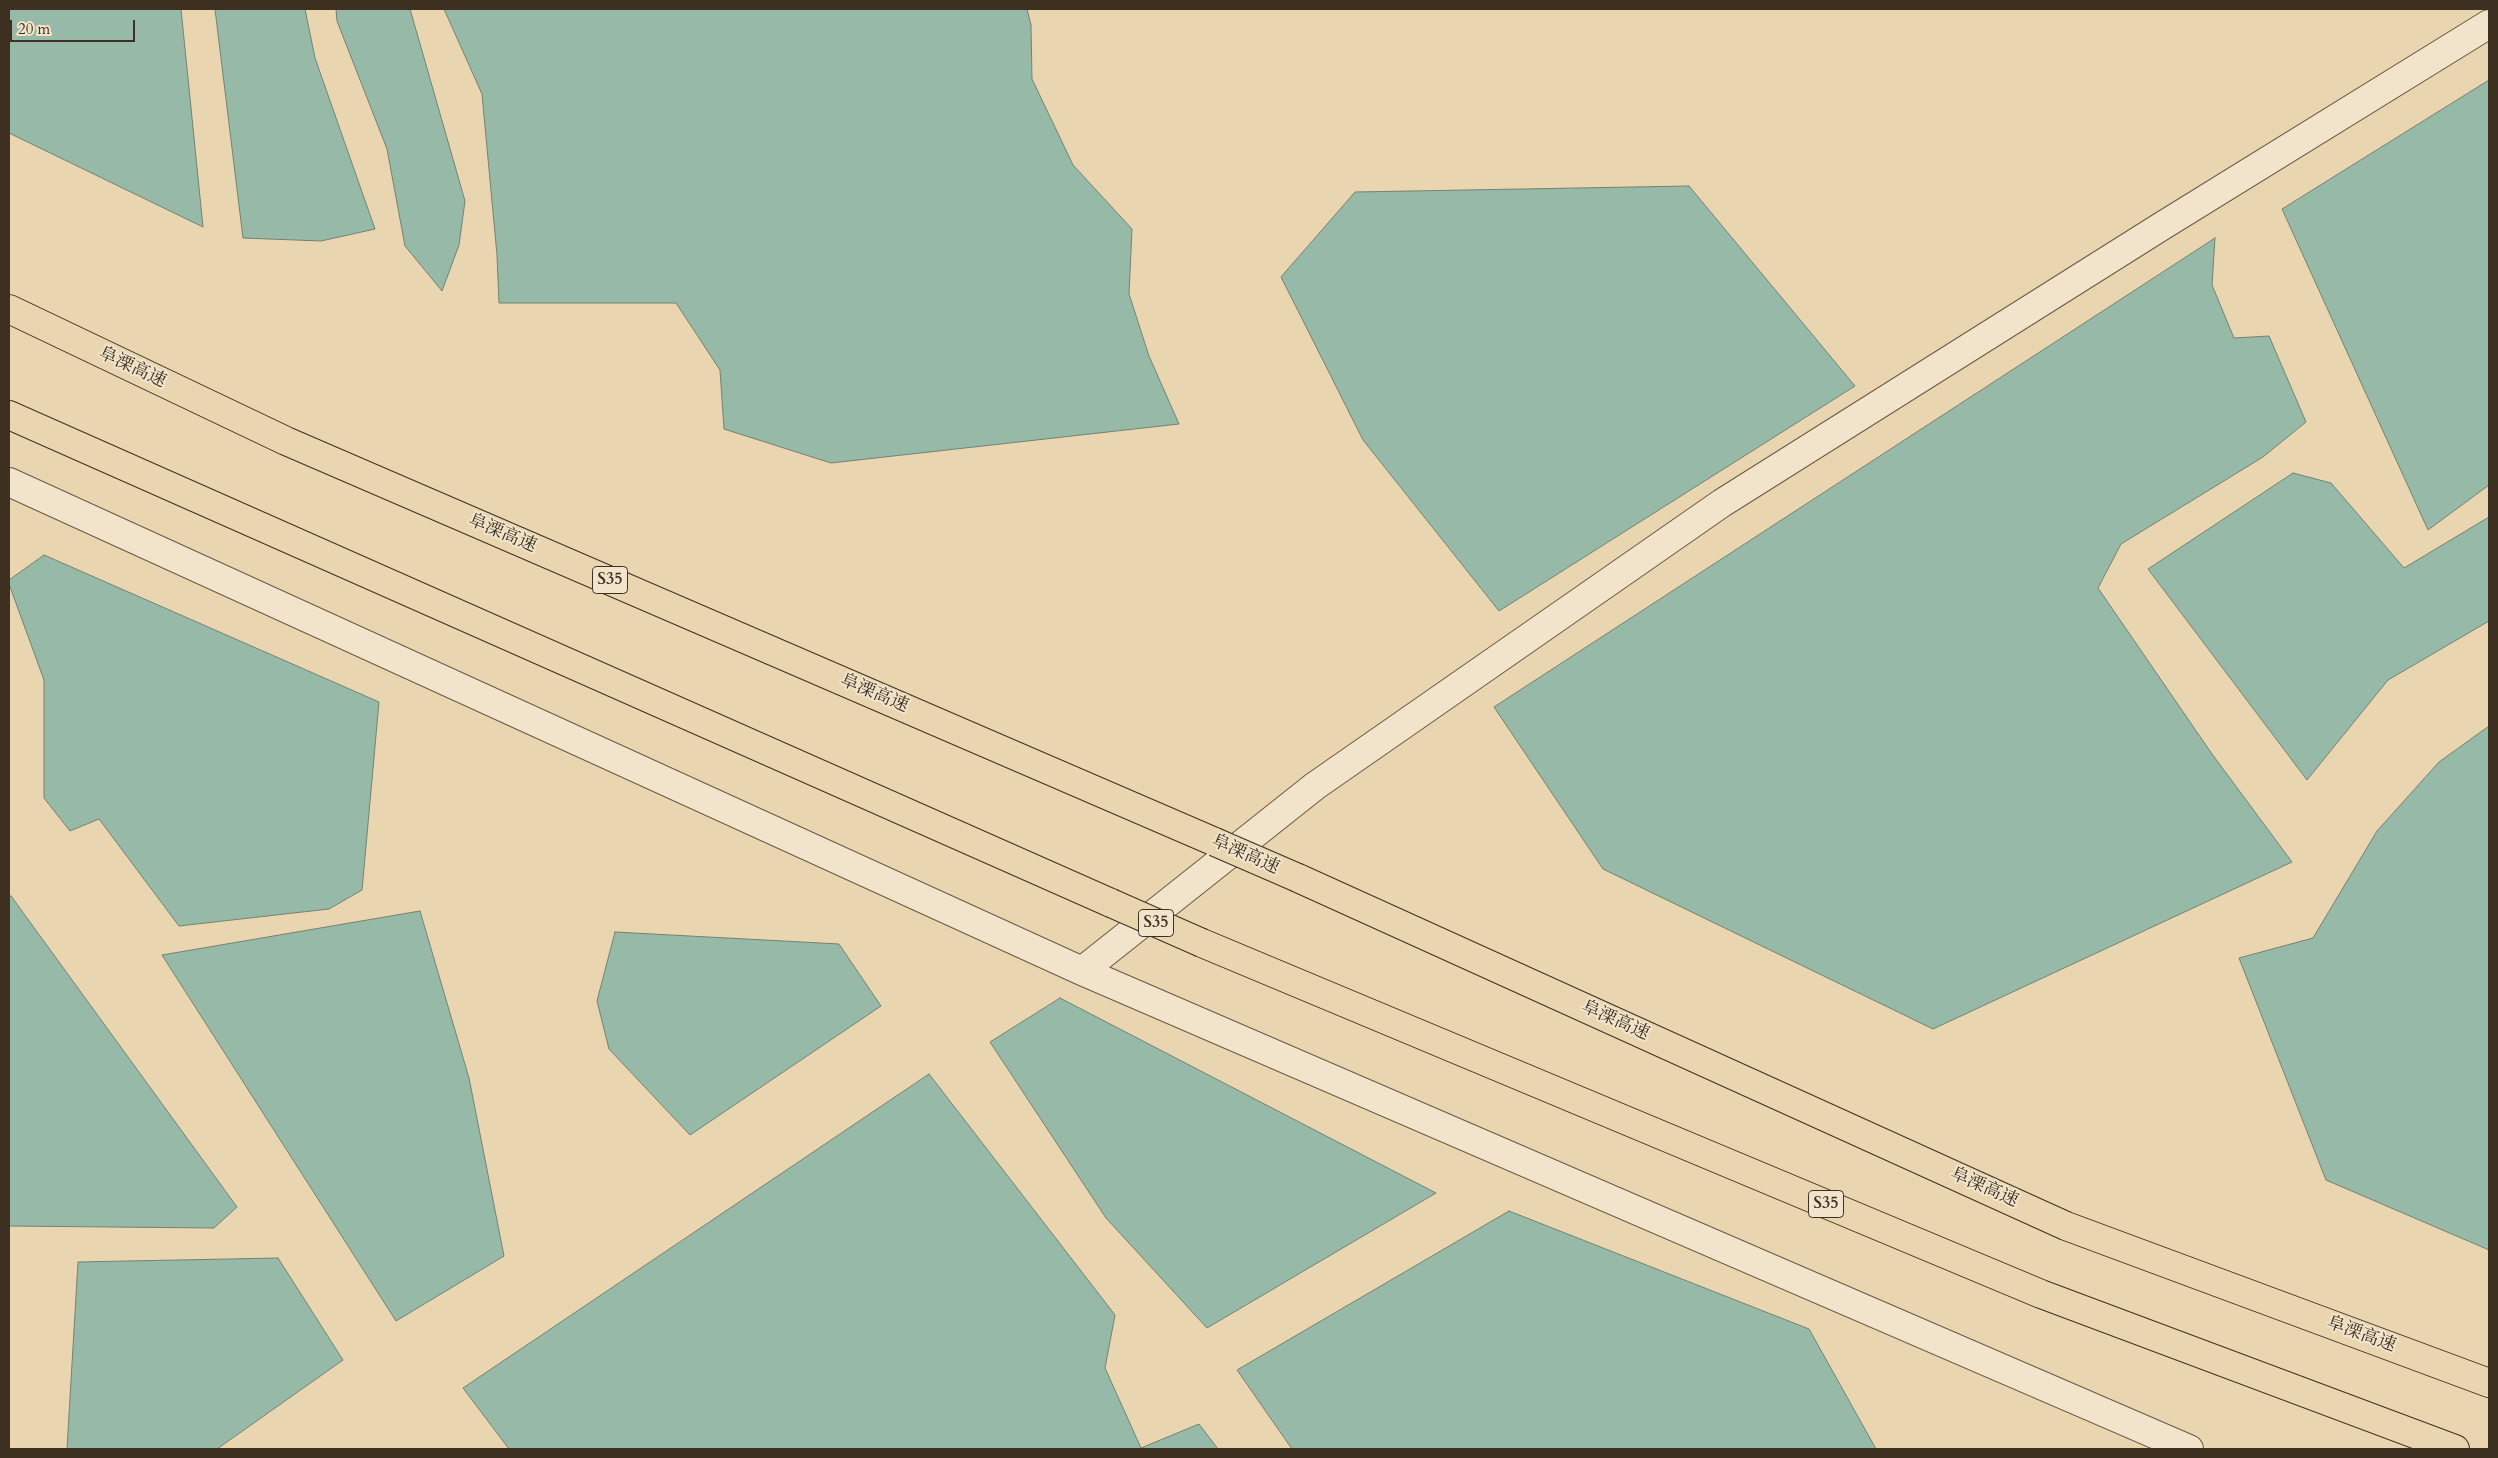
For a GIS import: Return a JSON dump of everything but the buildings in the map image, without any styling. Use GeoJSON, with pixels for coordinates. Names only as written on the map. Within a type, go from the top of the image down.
{"type":"FeatureCollection","features":[{"type":"Feature","properties":{"kind":"highway","name":"阜溧高速"},"geometry":{"type":"LineString","coordinates":[[9,309],[295,445],[1298,878],[2066,1226],[2489,1383]]}},
{"type":"Feature","properties":{"kind":"highway","name":"S35"},"geometry":{"type":"LineString","coordinates":[[9,415],[1202,943],[2041,1294],[2456,1449]]}},
{"type":"Feature","properties":{"kind":"street"},"geometry":{"type":"LineString","coordinates":[[1082,971],[1315,786],[1722,504],[2171,221],[2489,24]]}},
{"type":"Feature","properties":{"kind":"street"},"geometry":{"type":"LineString","coordinates":[[9,482],[1082,971],[2190,1449]]}},
{"type":"Feature","properties":{"kind":"shaded area"},"geometry":{"type":"Polygon","coordinates":[[[9,9],[181,9],[203,227],[9,133],[9,9]]]}},
{"type":"Feature","properties":{"kind":"shaded area"},"geometry":{"type":"Polygon","coordinates":[[[215,9],[305,9],[315,58],[375,229],[321,241],[243,238],[215,9]]]}},
{"type":"Feature","properties":{"kind":"shaded area"},"geometry":{"type":"Polygon","coordinates":[[[336,9],[410,9],[465,201],[459,245],[442,291],[405,246],[387,149],[337,21],[336,9]]]}},
{"type":"Feature","properties":{"kind":"shaded area"},"geometry":{"type":"Polygon","coordinates":[[[444,9],[1027,9],[1031,25],[1032,79],[1073,165],[1132,229],[1129,294],[1149,356],[1179,424],[831,463],[724,429],[720,370],[676,303],[499,303],[497,255],[482,94],[444,9]]]}},
{"type":"Feature","properties":{"kind":"shaded area"},"geometry":{"type":"Polygon","coordinates":[[[2489,80],[2489,485],[2428,530],[2282,209],[2489,80]]]}},
{"type":"Feature","properties":{"kind":"shaded area"},"geometry":{"type":"Polygon","coordinates":[[[1689,186],[1855,386],[1499,611],[1363,440],[1281,277],[1355,192],[1689,186]]]}},
{"type":"Feature","properties":{"kind":"shaded area"},"geometry":{"type":"Polygon","coordinates":[[[2215,238],[2212,285],[2234,338],[2269,336],[2306,422],[2263,457],[2121,544],[2098,588],[2212,754],[2292,862],[1933,1029],[1603,869],[1494,707],[2215,238]]]}},
{"type":"Feature","properties":{"kind":"shaded area"},"geometry":{"type":"Polygon","coordinates":[[[2293,473],[2331,483],[2404,568],[2489,517],[2489,621],[2388,680],[2307,780],[2148,569],[2293,473]]]}},
{"type":"Feature","properties":{"kind":"shaded area"},"geometry":{"type":"Polygon","coordinates":[[[44,555],[379,702],[362,890],[329,909],[179,926],[99,819],[70,831],[44,798],[44,680],[9,584],[9,580],[44,555]]]}},
{"type":"Feature","properties":{"kind":"shaded area"},"geometry":{"type":"Polygon","coordinates":[[[2489,726],[2489,1250],[2326,1180],[2239,958],[2313,938],[2377,831],[2439,762],[2489,726]]]}},
{"type":"Feature","properties":{"kind":"shaded area"},"geometry":{"type":"Polygon","coordinates":[[[11,896],[237,1207],[214,1228],[9,1226],[9,897],[11,896]]]}},
{"type":"Feature","properties":{"kind":"shaded area"},"geometry":{"type":"Polygon","coordinates":[[[420,911],[469,1078],[504,1256],[396,1321],[162,955],[420,911]]]}},
{"type":"Feature","properties":{"kind":"shaded area"},"geometry":{"type":"Polygon","coordinates":[[[615,932],[839,944],[881,1006],[690,1135],[609,1049],[597,1001],[615,932]]]}},
{"type":"Feature","properties":{"kind":"shaded area"},"geometry":{"type":"Polygon","coordinates":[[[1060,998],[1436,1193],[1207,1328],[1106,1218],[990,1042],[1060,998]]]}},
{"type":"Feature","properties":{"kind":"shaded area"},"geometry":{"type":"Polygon","coordinates":[[[929,1074],[1115,1315],[1105,1368],[1141,1448],[1199,1424],[1218,1449],[509,1449],[463,1388],[929,1074]]]}},
{"type":"Feature","properties":{"kind":"shaded area"},"geometry":{"type":"Polygon","coordinates":[[[1509,1211],[1809,1329],[1876,1449],[1292,1449],[1237,1370],[1509,1211]]]}},
{"type":"Feature","properties":{"kind":"shaded area"},"geometry":{"type":"Polygon","coordinates":[[[278,1258],[343,1360],[217,1449],[67,1449],[78,1262],[278,1258]]]}}]}
